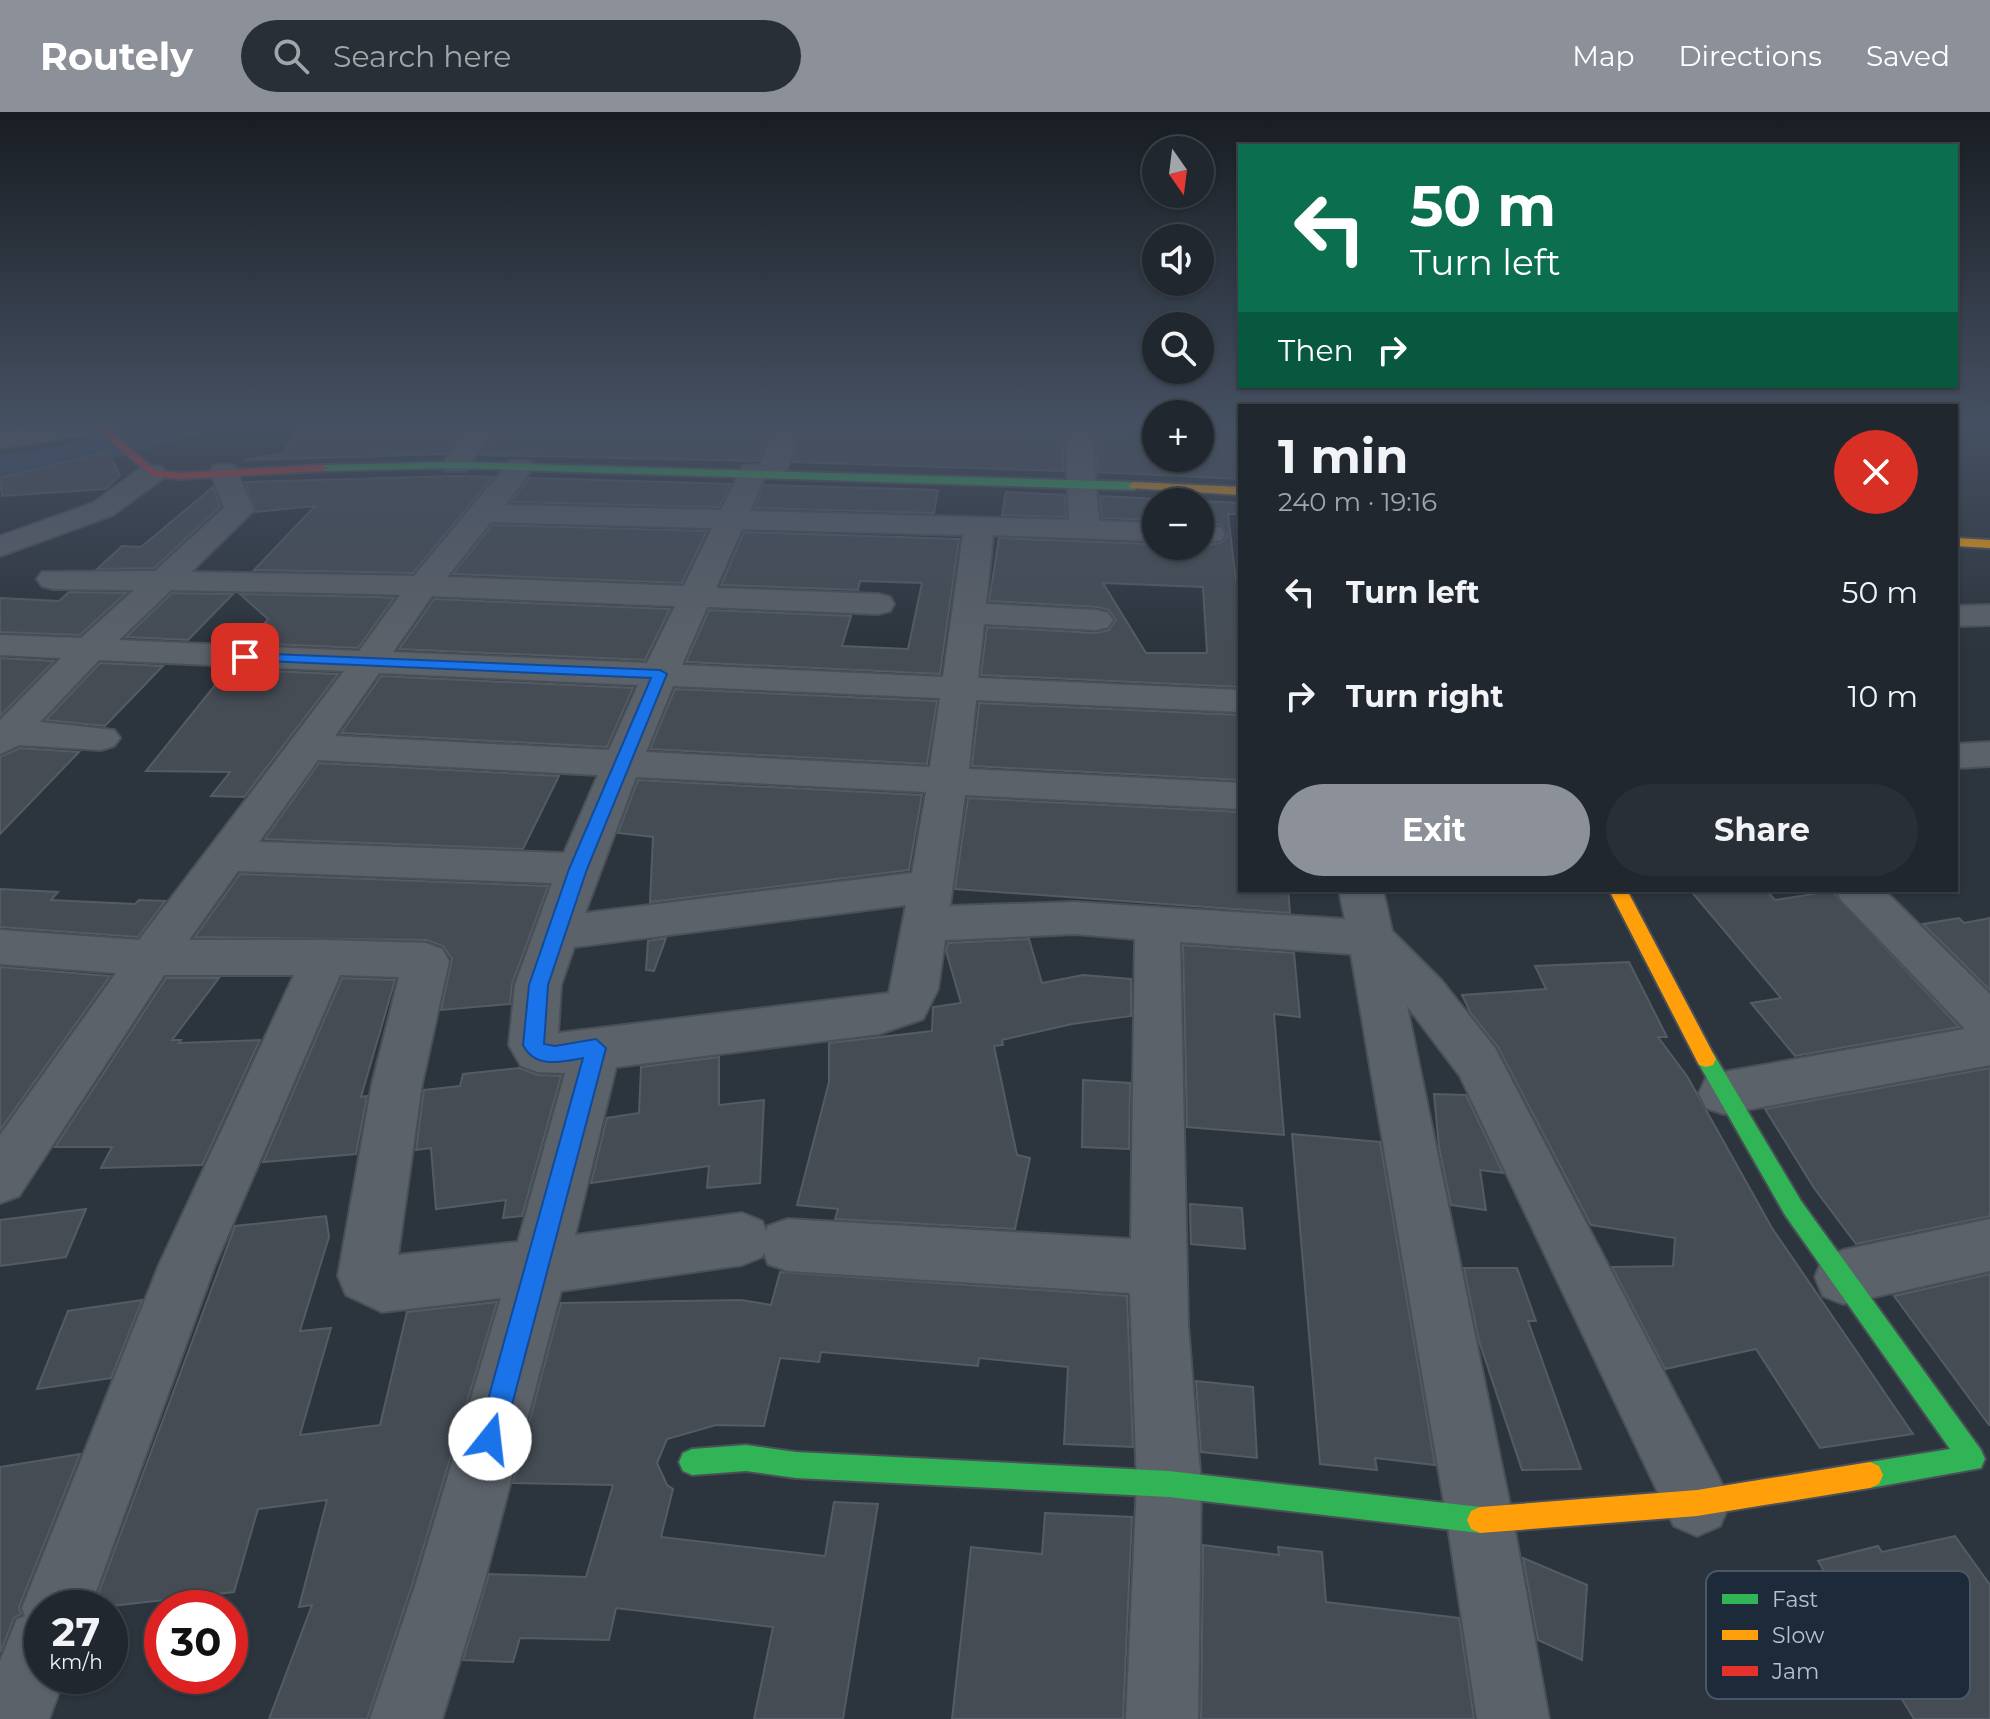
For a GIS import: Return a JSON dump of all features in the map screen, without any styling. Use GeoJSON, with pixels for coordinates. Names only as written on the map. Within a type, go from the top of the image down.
{"type":"FeatureCollection","features":[{"type":"Feature","properties":{"kind":"street"},"geometry":{"type":"LineString","coordinates":[[0,547],[103,509],[114,497]]}},
{"type":"Feature","properties":{"kind":"street"},"geometry":{"type":"LineString","coordinates":[[3,736],[90,649],[239,510],[234,497]]}},
{"type":"Feature","properties":{"kind":"street"},"geometry":{"type":"LineString","coordinates":[[0,1179],[151,958],[422,587],[495,497]]}},
{"type":"Feature","properties":{"kind":"street"},"geometry":{"type":"LineString","coordinates":[[746,497],[732,519],[660,674],[578,869],[538,985],[533,1045],[538,1052],[555,1054],[879,1015],[906,1006],[915,989],[948,779],[979,526]]}},
{"type":"Feature","properties":{"kind":"street"},"geometry":{"type":"LineString","coordinates":[[1084,497],[1085,529]]}},
{"type":"Feature","properties":{"kind":"street"},"geometry":{"type":"LineString","coordinates":[[482,513],[1142,531]]}},
{"type":"Feature","properties":{"kind":"street"},"geometry":{"type":"LineString","coordinates":[[1958,542],[1990,544]]}},
{"type":"Feature","properties":{"kind":"street"},"geometry":{"type":"LineString","coordinates":[[53,579],[422,587],[878,604]]}},
{"type":"Feature","properties":{"kind":"street"},"geometry":{"type":"LineString","coordinates":[[966,613],[1096,620]]}},
{"type":"Feature","properties":{"kind":"street"},"geometry":{"type":"LineString","coordinates":[[1958,616],[1990,615]]}},
{"type":"Feature","properties":{"kind":"street"},"geometry":{"type":"LineString","coordinates":[[0,645],[1238,701]]}},
{"type":"Feature","properties":{"kind":"street"},"geometry":{"type":"LineString","coordinates":[[3,736],[101,738]]}},
{"type":"Feature","properties":{"kind":"street"},"geometry":{"type":"LineString","coordinates":[[308,747],[1238,796]]}},
{"type":"Feature","properties":{"kind":"street"},"geometry":{"type":"LineString","coordinates":[[1958,756],[1990,754]]}},
{"type":"Feature","properties":{"kind":"street"},"geometry":{"type":"LineString","coordinates":[[227,856],[578,869]]}},
{"type":"Feature","properties":{"kind":"street"},"geometry":{"type":"LineString","coordinates":[[692,1462],[746,1458],[796,1465],[1169,1484],[1480,1520],[1697,1503],[1981,1471],[1793,1208],[1724,1093],[1619,892]]}},
{"type":"Feature","properties":{"kind":"street"},"geometry":{"type":"LineString","coordinates":[[1859,892],[1990,1024]]}},
{"type":"Feature","properties":{"kind":"street"},"geometry":{"type":"LineString","coordinates":[[555,933],[926,905],[1157,924],[1366,914]]}},
{"type":"Feature","properties":{"kind":"street"},"geometry":{"type":"LineString","coordinates":[[1366,914],[1478,1063],[1697,1503]]}},
{"type":"Feature","properties":{"kind":"street"},"geometry":{"type":"LineString","coordinates":[[1366,914],[1480,1520],[1513,1719]]}},
{"type":"Feature","properties":{"kind":"street"},"geometry":{"type":"LineString","coordinates":[[1157,924],[1159,1268],[1169,1484],[1162,1719]]}},
{"type":"Feature","properties":{"kind":"street"},"geometry":{"type":"LineString","coordinates":[[0,947],[151,958],[325,957],[426,961],[397,1084],[366,1276],[382,1284],[444,1280],[765,1242],[1159,1268]]}},
{"type":"Feature","properties":{"kind":"street"},"geometry":{"type":"LineString","coordinates":[[63,1590],[187,1265],[325,957]]}},
{"type":"Feature","properties":{"kind":"street"},"geometry":{"type":"LineString","coordinates":[[1724,1093],[1990,1045]]}},
{"type":"Feature","properties":{"kind":"street"},"geometry":{"type":"LineString","coordinates":[[406,1719],[450,1583],[539,1267],[596,1048]]}},
{"type":"Feature","properties":{"kind":"street"},"geometry":{"type":"LineString","coordinates":[[1843,1277],[1990,1245]]}},
{"type":"Feature","properties":{"kind":"street"},"geometry":{"type":"LineString","coordinates":[[13,1719],[24,1691]]}},
{"type":"Feature","properties":{"kind":"building"},"geometry":{"type":"Polygon","coordinates":[[[201,497],[216,497],[220,507],[154,568],[97,569],[122,546],[141,547],[201,497]]]}},
{"type":"Feature","properties":{"kind":"building"},"geometry":{"type":"Polygon","coordinates":[[[250,497],[476,497],[413,573],[254,570],[315,506],[256,512],[250,497]]]}},
{"type":"Feature","properties":{"kind":"building"},"geometry":{"type":"Polygon","coordinates":[[[515,497],[724,497],[719,507],[511,502],[515,497]]]}},
{"type":"Feature","properties":{"kind":"building"},"geometry":{"type":"Polygon","coordinates":[[[759,497],[937,497],[934,513],[754,508],[759,497]]]}},
{"type":"Feature","properties":{"kind":"building"},"geometry":{"type":"Polygon","coordinates":[[[1005,497],[1065,497],[1066,517],[1002,515],[1005,497]]]}},
{"type":"Feature","properties":{"kind":"building"},"geometry":{"type":"Polygon","coordinates":[[[1100,497],[1142,498],[1142,519],[1102,518],[1100,497]]]}},
{"type":"Feature","properties":{"kind":"building"},"geometry":{"type":"Polygon","coordinates":[[[1214,502],[1238,503],[1238,514],[1228,514],[1238,581],[1238,687],[981,675],[987,627],[1096,633],[1109,630],[1116,620],[1109,610],[1097,607],[989,601],[999,538],[1142,544],[1142,560],[1214,560],[1214,544],[1221,543],[1228,536],[1221,525],[1214,524],[1214,502]],[[1103,583],[1146,653],[1207,653],[1203,587],[1103,583]]]}},
{"type":"Feature","properties":{"kind":"building"},"geometry":{"type":"Polygon","coordinates":[[[492,525],[707,531],[682,583],[453,574],[492,525]]]}},
{"type":"Feature","properties":{"kind":"building"},"geometry":{"type":"Polygon","coordinates":[[[744,532],[959,539],[940,674],[686,662],[709,610],[851,616],[842,646],[908,649],[922,583],[860,581],[858,590],[721,585],[744,532]]]}},
{"type":"Feature","properties":{"kind":"building"},"geometry":{"type":"Polygon","coordinates":[[[69,592],[126,593],[80,635],[0,632],[0,598],[59,601],[69,592]]]}},
{"type":"Feature","properties":{"kind":"building"},"geometry":{"type":"Polygon","coordinates":[[[172,593],[233,594],[188,640],[126,637],[172,593]]]}},
{"type":"Feature","properties":{"kind":"building"},"geometry":{"type":"Polygon","coordinates":[[[240,594],[394,598],[358,648],[249,643],[268,619],[240,594]]]}},
{"type":"Feature","properties":{"kind":"building"},"geometry":{"type":"Polygon","coordinates":[[[434,599],[670,609],[645,660],[399,649],[434,599]]]}},
{"type":"Feature","properties":{"kind":"building"},"geometry":{"type":"Polygon","coordinates":[[[0,658],[54,661],[0,716],[0,658]]]}},
{"type":"Feature","properties":{"kind":"building"},"geometry":{"type":"Polygon","coordinates":[[[100,663],[163,666],[105,726],[46,720],[100,663]]]}},
{"type":"Feature","properties":{"kind":"building"},"geometry":{"type":"Polygon","coordinates":[[[228,669],[338,674],[244,797],[211,796],[230,772],[146,771],[228,669]]]}},
{"type":"Feature","properties":{"kind":"building"},"geometry":{"type":"Polygon","coordinates":[[[381,676],[633,688],[607,747],[341,733],[381,676]]]}},
{"type":"Feature","properties":{"kind":"building"},"geometry":{"type":"Polygon","coordinates":[[[675,689],[937,701],[927,764],[650,749],[675,689]]]}},
{"type":"Feature","properties":{"kind":"building"},"geometry":{"type":"Polygon","coordinates":[[[979,703],[1238,715],[1238,780],[972,766],[979,703]]]}},
{"type":"Feature","properties":{"kind":"building"},"geometry":{"type":"Polygon","coordinates":[[[20,748],[79,752],[0,834],[0,757],[20,748]]]}},
{"type":"Feature","properties":{"kind":"building"},"geometry":{"type":"Polygon","coordinates":[[[319,763],[559,776],[523,849],[265,839],[319,763]]]}},
{"type":"Feature","properties":{"kind":"building"},"geometry":{"type":"Polygon","coordinates":[[[638,780],[922,795],[909,870],[650,902],[653,837],[618,833],[638,780]]]}},
{"type":"Feature","properties":{"kind":"building"},"geometry":{"type":"Polygon","coordinates":[[[968,798],[1238,812],[1238,892],[1288,892],[1290,913],[955,889],[968,798]]]}},
{"type":"Feature","properties":{"kind":"building"},"geometry":{"type":"Polygon","coordinates":[[[240,874],[548,886],[512,984],[510,1004],[441,1010],[452,959],[443,946],[427,940],[195,937],[240,874]]]}},
{"type":"Feature","properties":{"kind":"building"},"geometry":{"type":"Polygon","coordinates":[[[0,889],[58,892],[51,900],[135,904],[139,900],[165,901],[138,937],[0,927],[0,889]]]}},
{"type":"Feature","properties":{"kind":"building"},"geometry":{"type":"Polygon","coordinates":[[[1692,892],[1768,892],[1775,900],[1833,892],[1959,1027],[1795,1056],[1751,1003],[1781,998],[1692,892]]]}},
{"type":"Feature","properties":{"kind":"building"},"geometry":{"type":"Polygon","coordinates":[[[1959,918],[1964,923],[1990,918],[1990,990],[1923,924],[1959,918]]]}},
{"type":"Feature","properties":{"kind":"building"},"geometry":{"type":"Polygon","coordinates":[[[666,938],[654,971],[646,970],[648,941],[666,938]]]}},
{"type":"Feature","properties":{"kind":"building"},"geometry":{"type":"Polygon","coordinates":[[[1029,939],[1042,983],[1083,975],[1131,979],[1131,1016],[1072,1024],[1002,1040],[1003,1045],[994,1046],[1017,1155],[1030,1158],[1015,1229],[835,1219],[838,1209],[797,1205],[829,1082],[829,1043],[932,1031],[933,1007],[961,1003],[946,951],[948,943],[1029,939]]]}},
{"type":"Feature","properties":{"kind":"building"},"geometry":{"type":"Polygon","coordinates":[[[1183,945],[1294,953],[1300,1017],[1274,1014],[1284,1135],[1187,1127],[1183,945]]]}},
{"type":"Feature","properties":{"kind":"building"},"geometry":{"type":"Polygon","coordinates":[[[1629,962],[1667,1037],[1658,1037],[1687,1076],[1772,1228],[1913,1434],[1820,1448],[1756,1349],[1665,1369],[1612,1267],[1673,1266],[1675,1238],[1591,1225],[1498,1047],[1470,1012],[1462,995],[1546,989],[1535,966],[1629,962]]]}},
{"type":"Feature","properties":{"kind":"building"},"geometry":{"type":"Polygon","coordinates":[[[0,967],[110,976],[0,1130],[0,967]]]}},
{"type":"Feature","properties":{"kind":"building"},"geometry":{"type":"Polygon","coordinates":[[[166,978],[219,978],[172,1040],[181,1040],[179,1043],[260,1040],[202,1165],[101,1168],[112,1147],[55,1147],[166,978]]]}},
{"type":"Feature","properties":{"kind":"building"},"geometry":{"type":"Polygon","coordinates":[[[342,978],[395,980],[361,1097],[367,1096],[356,1154],[263,1162],[342,978]]]}},
{"type":"Feature","properties":{"kind":"building"},"geometry":{"type":"Polygon","coordinates":[[[719,1057],[719,1105],[764,1100],[760,1183],[707,1188],[709,1166],[591,1183],[607,1118],[639,1113],[641,1067],[719,1057]]]}},
{"type":"Feature","properties":{"kind":"building"},"geometry":{"type":"Polygon","coordinates":[[[519,1068],[538,1075],[561,1076],[522,1216],[503,1218],[506,1200],[436,1209],[431,1148],[416,1150],[424,1090],[460,1086],[463,1074],[519,1068]]]}},
{"type":"Feature","properties":{"kind":"building"},"geometry":{"type":"Polygon","coordinates":[[[1990,1068],[1990,1216],[1856,1244],[1814,1188],[1765,1109],[1990,1068]]]}},
{"type":"Feature","properties":{"kind":"building"},"geometry":{"type":"Polygon","coordinates":[[[1083,1080],[1130,1083],[1129,1149],[1082,1147],[1083,1080]]]}},
{"type":"Feature","properties":{"kind":"building"},"geometry":{"type":"Polygon","coordinates":[[[1434,1094],[1466,1095],[1503,1173],[1480,1170],[1486,1210],[1451,1205],[1439,1147],[1434,1094]]]}},
{"type":"Feature","properties":{"kind":"building"},"geometry":{"type":"Polygon","coordinates":[[[1292,1134],[1380,1142],[1435,1465],[1375,1458],[1377,1470],[1320,1464],[1292,1134]]]}},
{"type":"Feature","properties":{"kind":"building"},"geometry":{"type":"Polygon","coordinates":[[[1190,1204],[1242,1208],[1245,1249],[1191,1244],[1190,1204]]]}},
{"type":"Feature","properties":{"kind":"building"},"geometry":{"type":"Polygon","coordinates":[[[86,1209],[66,1257],[0,1266],[0,1220],[86,1209]]]}},
{"type":"Feature","properties":{"kind":"building"},"geometry":{"type":"Polygon","coordinates":[[[326,1216],[329,1237],[300,1331],[331,1328],[300,1435],[380,1425],[407,1312],[497,1302],[413,1582],[367,1719],[269,1719],[312,1605],[299,1607],[327,1500],[258,1509],[235,1590],[144,1590],[144,1602],[128,1604],[128,1590],[100,1590],[235,1226],[326,1216]]]}},
{"type":"Feature","properties":{"kind":"building"},"geometry":{"type":"Polygon","coordinates":[[[1464,1268],[1517,1268],[1536,1321],[1528,1321],[1581,1469],[1522,1470],[1479,1341],[1464,1268]]]}},
{"type":"Feature","properties":{"kind":"building"},"geometry":{"type":"Polygon","coordinates":[[[780,1272],[1127,1296],[1133,1447],[1064,1444],[1068,1367],[979,1358],[978,1366],[821,1352],[819,1362],[780,1358],[764,1426],[716,1425],[667,1439],[657,1463],[667,1485],[673,1489],[661,1537],[825,1556],[834,1502],[878,1504],[843,1719],[754,1719],[773,1627],[616,1608],[609,1640],[520,1638],[513,1662],[463,1660],[489,1574],[586,1577],[613,1485],[513,1483],[561,1303],[741,1300],[771,1305],[780,1272]]]}},
{"type":"Feature","properties":{"kind":"building"},"geometry":{"type":"Polygon","coordinates":[[[1990,1274],[1990,1425],[1989,1425],[1894,1296],[1990,1274]]]}},
{"type":"Feature","properties":{"kind":"building"},"geometry":{"type":"Polygon","coordinates":[[[142,1300],[111,1378],[37,1389],[68,1311],[142,1300]]]}},
{"type":"Feature","properties":{"kind":"building"},"geometry":{"type":"Polygon","coordinates":[[[1196,1381],[1253,1387],[1257,1458],[1201,1452],[1196,1381]]]}},
{"type":"Feature","properties":{"kind":"building"},"geometry":{"type":"Polygon","coordinates":[[[80,1454],[24,1590],[19,1607],[21,1614],[14,1618],[0,1653],[0,1467],[80,1454]]]}},
{"type":"Feature","properties":{"kind":"building"},"geometry":{"type":"Polygon","coordinates":[[[1045,1513],[1132,1517],[1123,1719],[952,1719],[971,1547],[1042,1554],[1045,1513]]]}},
{"type":"Feature","properties":{"kind":"building"},"geometry":{"type":"Polygon","coordinates":[[[1955,1536],[1990,1585],[1990,1719],[1914,1719],[1902,1699],[1970,1699],[1970,1571],[1824,1571],[1818,1561],[1878,1546],[1882,1552],[1955,1536]]]}},
{"type":"Feature","properties":{"kind":"building"},"geometry":{"type":"Polygon","coordinates":[[[1203,1545],[1279,1555],[1278,1547],[1322,1552],[1326,1602],[1459,1618],[1474,1719],[1201,1719],[1203,1545]]]}},
{"type":"Feature","properties":{"kind":"building"},"geometry":{"type":"Polygon","coordinates":[[[1523,1558],[1587,1585],[1582,1660],[1538,1640],[1523,1558]]]}},
{"type":"Feature","properties":{"kind":"traffic: fast"},"geometry":{"type":"LineString","coordinates":[[1706,1059],[1793,1208],[1972,1459],[1870,1475]]}},
{"type":"Feature","properties":{"kind":"traffic: fast"},"geometry":{"type":"LineString","coordinates":[[692,1462],[746,1458],[796,1465],[1169,1484],[1480,1520]]}},
{"type":"Feature","properties":{"kind":"traffic: slow"},"geometry":{"type":"LineString","coordinates":[[1958,542],[1990,544]]}},
{"type":"Feature","properties":{"kind":"traffic: slow"},"geometry":{"type":"LineString","coordinates":[[1619,892],[1706,1059]]}},
{"type":"Feature","properties":{"kind":"traffic: slow"},"geometry":{"type":"LineString","coordinates":[[1480,1520],[1697,1503],[1870,1475]]}},
{"type":"Feature","properties":{"kind":"route"},"geometry":{"type":"LineString","coordinates":[[245,657],[660,674],[578,869],[538,985],[533,1045],[538,1052],[555,1054],[596,1048],[490,1439]]}}]}
